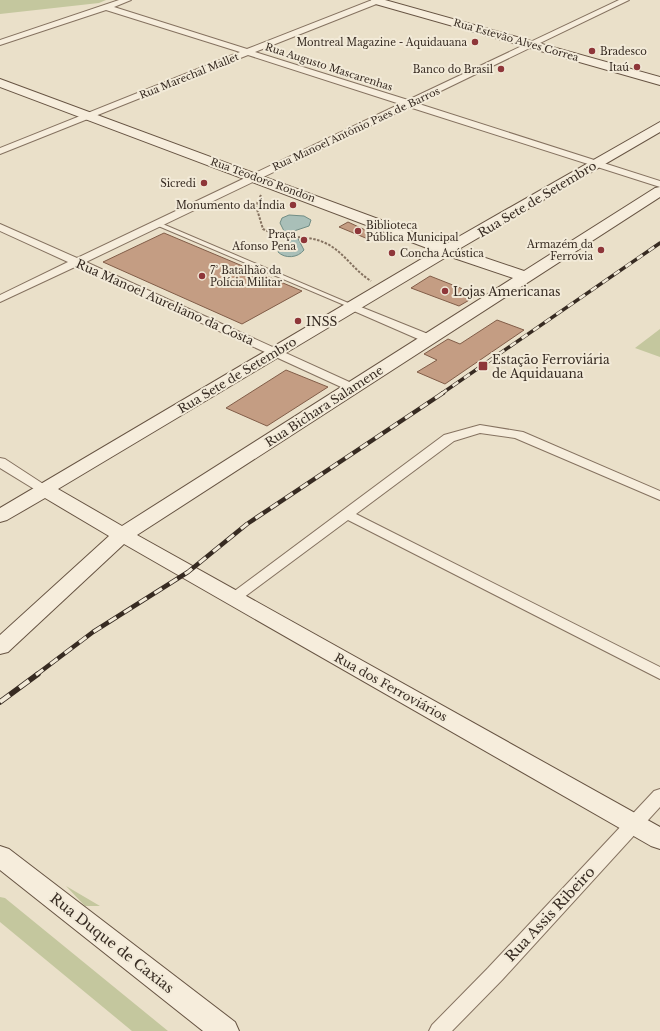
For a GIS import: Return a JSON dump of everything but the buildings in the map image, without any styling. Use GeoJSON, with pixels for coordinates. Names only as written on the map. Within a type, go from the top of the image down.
{"type":"FeatureCollection","features":[{"type":"Feature","properties":{"kind":"main road","name":"Rua Estevão Alves Correa"},"geometry":{"type":"LineString","coordinates":[[375,0],[660,81]]}},
{"type":"Feature","properties":{"kind":"main road","name":"Rua Teodoro Rondon"},"geometry":{"type":"LineString","coordinates":[[0,83],[525,277]]}},
{"type":"Feature","properties":{"kind":"main road","name":"Rua Sete de Setembro"},"geometry":{"type":"LineString","coordinates":[[0,516],[276,353],[351,306],[450,250],[660,126]]}},
{"type":"Feature","properties":{"kind":"main road","name":"Rua Bichara Salamene"},"geometry":{"type":"LineString","coordinates":[[0,647],[122,535],[660,191]]}},
{"type":"Feature","properties":{"kind":"main road"},"geometry":{"type":"LineString","coordinates":[[44,489],[122,535]]}},
{"type":"Feature","properties":{"kind":"main road","name":"Rua dos Ferroviários"},"geometry":{"type":"LineString","coordinates":[[122,535],[660,839]]}},
{"type":"Feature","properties":{"kind":"main road","name":"Rua Duque de Caxias"},"geometry":{"type":"LineString","coordinates":[[0,856],[224,1031]]}},
{"type":"Feature","properties":{"kind":"street"},"geometry":{"type":"LineString","coordinates":[[0,43],[127,0]]}},
{"type":"Feature","properties":{"kind":"street","name":"Rua Marechal Mallet"},"geometry":{"type":"LineString","coordinates":[[0,151],[375,0]]}},
{"type":"Feature","properties":{"kind":"street","name":"Rua Manoel Antônio Paes de Barros"},"geometry":{"type":"LineString","coordinates":[[0,299],[625,0]]}},
{"type":"Feature","properties":{"kind":"street","name":"Rua Augusto Mascarenhas"},"geometry":{"type":"LineString","coordinates":[[106,7],[660,184]]}},
{"type":"Feature","properties":{"kind":"street","name":"Rua Manoel Aureliano da Costa"},"geometry":{"type":"LineString","coordinates":[[0,227],[352,388]]}},
{"type":"Feature","properties":{"kind":"street"},"geometry":{"type":"LineString","coordinates":[[351,306],[429,338]]}},
{"type":"Feature","properties":{"kind":"street"},"geometry":{"type":"LineString","coordinates":[[234,598],[449,438],[480,429],[518,435],[660,496]]}},
{"type":"Feature","properties":{"kind":"street"},"geometry":{"type":"LineString","coordinates":[[0,462],[44,489]]}},
{"type":"Feature","properties":{"kind":"street"},"geometry":{"type":"LineString","coordinates":[[346,514],[660,674]]}},
{"type":"Feature","properties":{"kind":"street","name":"Rua Assis Ribeiro"},"geometry":{"type":"LineString","coordinates":[[439,1031],[495,974],[633,823],[660,796]]}},
{"type":"Feature","properties":{"kind":"lane"},"geometry":{"type":"LineString","coordinates":[[158,224],[351,306]]}},
{"type":"Feature","properties":{"kind":"path"},"geometry":{"type":"LineString","coordinates":[[261,195],[256,206],[263,229],[284,237],[298,236],[323,242],[341,254],[363,276],[383,288]]}},
{"type":"Feature","properties":{"kind":"green space"},"geometry":{"type":"Polygon","coordinates":[[[0,0],[106,0],[99,3],[0,14],[0,0]]]}},
{"type":"Feature","properties":{"kind":"green space"},"geometry":{"type":"Polygon","coordinates":[[[660,329],[660,357],[635,348],[660,329]]]}},
{"type":"Feature","properties":{"kind":"green space"},"geometry":{"type":"Polygon","coordinates":[[[66,886],[100,906],[85,906],[66,886]]]}},
{"type":"Feature","properties":{"kind":"green space"},"geometry":{"type":"Polygon","coordinates":[[[0,897],[5,898],[168,1031],[132,1031],[0,922],[0,897]]]}},
{"type":"Feature","properties":{"kind":"water"},"geometry":{"type":"Polygon","coordinates":[[[289,215],[304,216],[311,220],[309,226],[294,231],[304,250],[298,255],[291,257],[284,256],[278,252],[280,248],[290,243],[280,223],[282,218],[289,215]]]}},
{"type":"Feature","properties":{"kind":"railway"},"geometry":{"type":"LineString","coordinates":[[441,394],[660,243]]}},
{"type":"Feature","properties":{"kind":"railway"},"geometry":{"type":"LineString","coordinates":[[36,675],[93,632],[188,572],[247,524],[443,393]]}},
{"type":"Feature","properties":{"kind":"railway"},"geometry":{"type":"LineString","coordinates":[[0,702],[38,674]]}},
{"type":"Feature","properties":{"kind":"place","name":"Montreal Magazine - Aquidauana"},"geometry":{"type":"Point","coordinates":[475,42]}},
{"type":"Feature","properties":{"kind":"place","name":"Bradesco"},"geometry":{"type":"Point","coordinates":[592,51]}},
{"type":"Feature","properties":{"kind":"place","name":"Itaú"},"geometry":{"type":"Point","coordinates":[637,67]}},
{"type":"Feature","properties":{"kind":"place","name":"Banco do Brasil"},"geometry":{"type":"Point","coordinates":[501,69]}},
{"type":"Feature","properties":{"kind":"place","name":"Sicredi"},"geometry":{"type":"Point","coordinates":[204,183]}},
{"type":"Feature","properties":{"kind":"place","name":"Monumento da Índia"},"geometry":{"type":"Point","coordinates":[293,205]}},
{"type":"Feature","properties":{"kind":"place","name":"Biblioteca Pública Municipal"},"geometry":{"type":"Point","coordinates":[358,231]}},
{"type":"Feature","properties":{"kind":"place","name":"Praça Afonso Pena"},"geometry":{"type":"Point","coordinates":[304,240]}},
{"type":"Feature","properties":{"kind":"place","name":"Armazém da Ferrovia"},"geometry":{"type":"Point","coordinates":[601,250]}},
{"type":"Feature","properties":{"kind":"place","name":"Concha Acústica"},"geometry":{"type":"Point","coordinates":[392,253]}},
{"type":"Feature","properties":{"kind":"place","name":"7° Batalhão da Polícia Militar"},"geometry":{"type":"Point","coordinates":[202,276]}},
{"type":"Feature","properties":{"kind":"place","name":"Lojas Americanas"},"geometry":{"type":"Point","coordinates":[445,291]}},
{"type":"Feature","properties":{"kind":"place","name":"INSS"},"geometry":{"type":"Point","coordinates":[298,321]}},
{"type":"Feature","properties":{"kind":"place","name":"Estação Ferroviária de Aquidauana"},"geometry":{"type":"Point","coordinates":[483,366]}}]}
